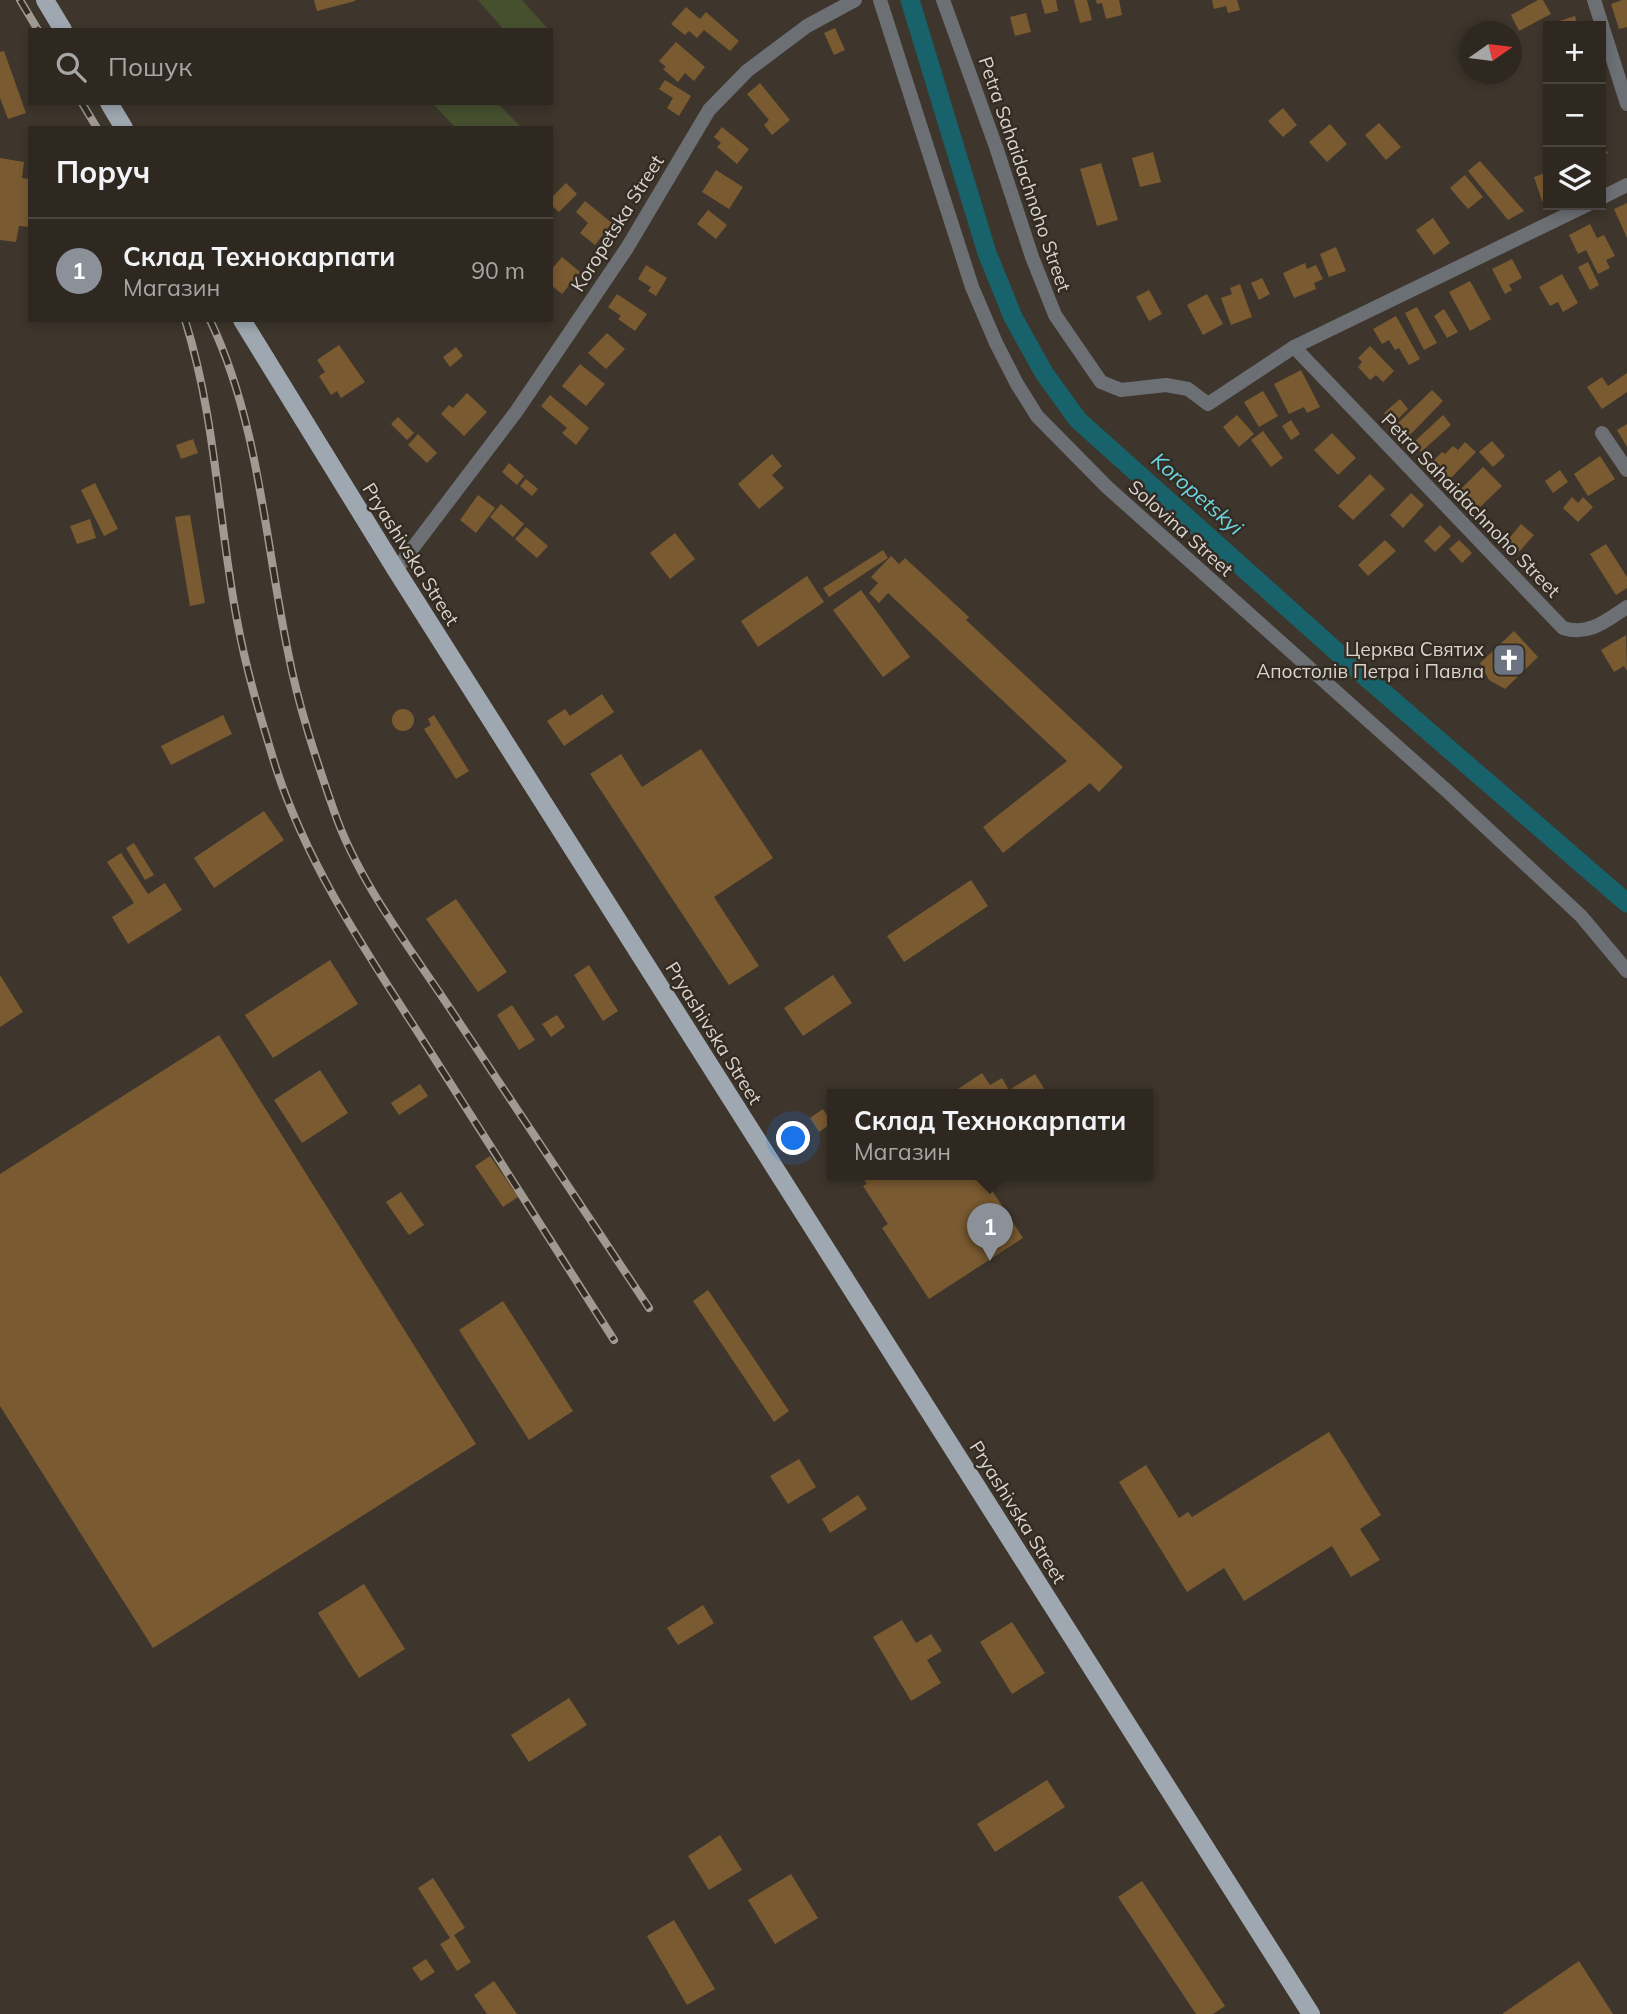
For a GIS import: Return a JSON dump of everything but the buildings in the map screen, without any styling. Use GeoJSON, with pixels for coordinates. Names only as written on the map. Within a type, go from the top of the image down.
{"type":"FeatureCollection","features":[{"type":"Feature","properties":{"kind":"main road"},"geometry":{"type":"LineString","coordinates":[[45,0],[62,28]]}},
{"type":"Feature","properties":{"kind":"main road"},"geometry":{"type":"LineString","coordinates":[[109,105],[123,126]]}},
{"type":"Feature","properties":{"kind":"main road","name":"Pryashivska Street"},"geometry":{"type":"LineString","coordinates":[[243,322],[396,570],[1311,2014]]}},
{"type":"Feature","properties":{"kind":"street","name":"Koropetska Street"},"geometry":{"type":"LineString","coordinates":[[396,570],[516,412],[627,248],[709,110],[747,71],[807,26],[855,0]]}},
{"type":"Feature","properties":{"kind":"street","name":"Solovina Street"},"geometry":{"type":"LineString","coordinates":[[880,0],[972,287],[996,343],[1037,416],[1117,496],[1446,790],[1572,907],[1627,971]]}},
{"type":"Feature","properties":{"kind":"street","name":"Petra Sahaidachnoho Street"},"geometry":{"type":"LineString","coordinates":[[943,0],[1055,316],[1101,382],[1121,390],[1166,385],[1188,389],[1208,404],[1294,347],[1577,210]]}},
{"type":"Feature","properties":{"kind":"street"},"geometry":{"type":"LineString","coordinates":[[1594,0],[1627,104]]}},
{"type":"Feature","properties":{"kind":"street"},"geometry":{"type":"LineString","coordinates":[[1606,196],[1627,185]]}},
{"type":"Feature","properties":{"kind":"street","name":"Petra Sahaidachnoho Street"},"geometry":{"type":"LineString","coordinates":[[1294,347],[1563,628],[1574,631],[1596,628],[1627,607]]}},
{"type":"Feature","properties":{"kind":"street"},"geometry":{"type":"LineString","coordinates":[[1602,433],[1627,470]]}},
{"type":"Feature","properties":{"kind":"green space"},"geometry":{"type":"Polygon","coordinates":[[[478,0],[522,0],[547,28],[502,28],[478,0]]]}},
{"type":"Feature","properties":{"kind":"green space"},"geometry":{"type":"Polygon","coordinates":[[[434,105],[499,105],[520,126],[454,126],[434,105]]]}},
{"type":"Feature","properties":{"kind":"waterway","name":"Koropetskyi"},"geometry":{"type":"LineString","coordinates":[[910,0],[987,253],[1013,317],[1044,373],[1078,420],[1346,660],[1627,903]]}},
{"type":"Feature","properties":{"kind":"railway"},"geometry":{"type":"LineString","coordinates":[[20,0],[37,28]]}},
{"type":"Feature","properties":{"kind":"railway"},"geometry":{"type":"LineString","coordinates":[[83,105],[96,126]]}},
{"type":"Feature","properties":{"kind":"railway"},"geometry":{"type":"LineString","coordinates":[[186,322],[204,394],[231,583],[249,676],[276,768],[305,841],[362,945],[614,1340]]}},
{"type":"Feature","properties":{"kind":"railway"},"geometry":{"type":"LineString","coordinates":[[211,322],[240,400],[250,441],[297,692],[344,837],[386,914],[649,1308]]}},
{"type":"Feature","properties":{"kind":"place","name":"Церква Святих Апостолів Петра і Павла"},"geometry":{"type":"Point","coordinates":[1509,660]}},
{"type":"Feature","properties":{"kind":"place","name":"Склад Технокарпати"},"geometry":{"type":"Point","coordinates":[990,1261]}}]}
